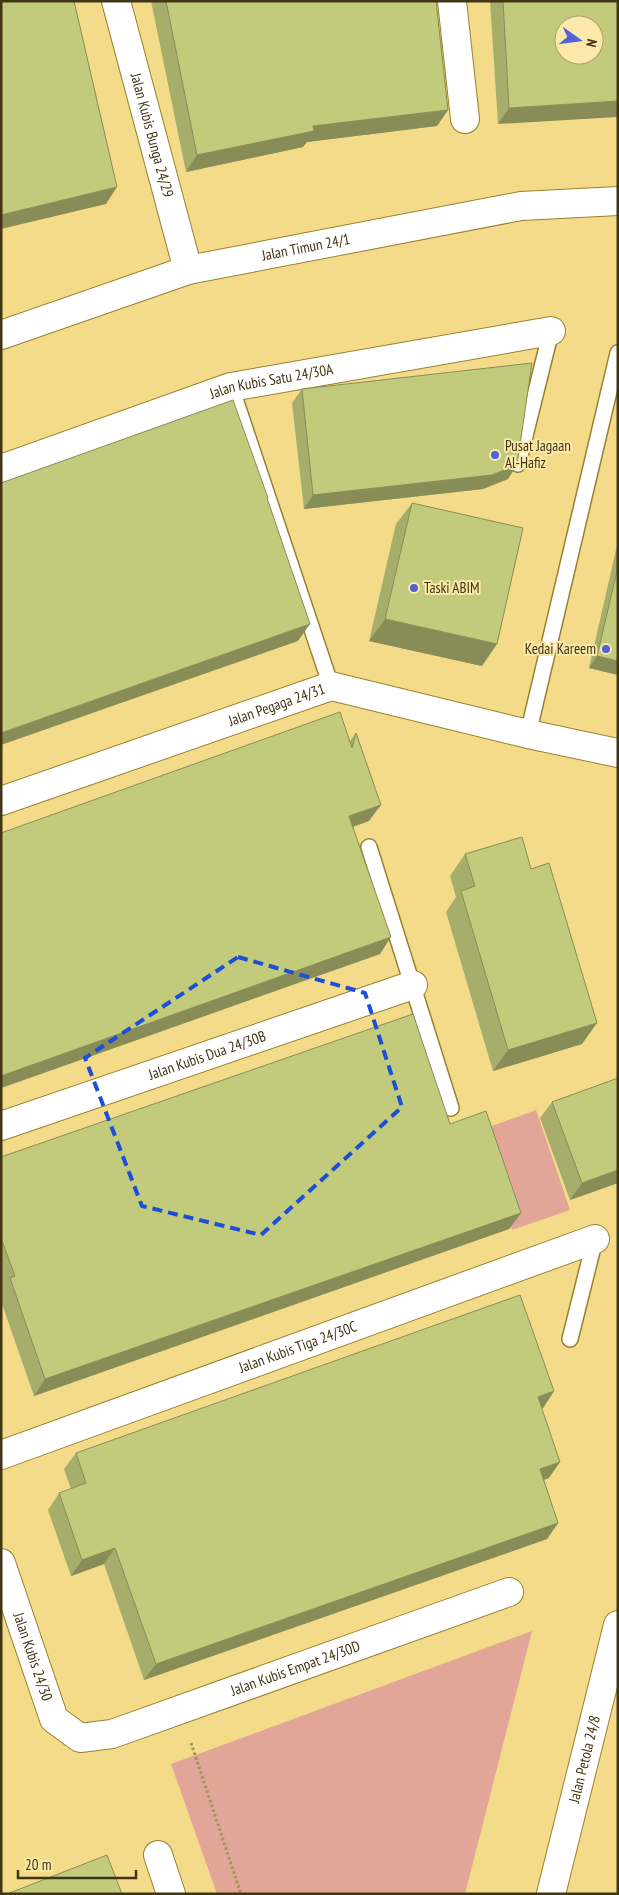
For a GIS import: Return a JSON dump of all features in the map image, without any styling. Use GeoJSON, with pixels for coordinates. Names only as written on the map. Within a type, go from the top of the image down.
{"type":"FeatureCollection","features":[{"type":"Feature","properties":{"kind":"street","name":"Jalan Kubis Bunga 24/29"},"geometry":{"type":"LineString","coordinates":[[116,1],[188,270]]}},
{"type":"Feature","properties":{"kind":"street"},"geometry":{"type":"LineString","coordinates":[[452,1],[465,119]]}},
{"type":"Feature","properties":{"kind":"street","name":"Jalan Timun 24/1"},"geometry":{"type":"LineString","coordinates":[[1,335],[188,270],[521,206],[618,201]]}},
{"type":"Feature","properties":{"kind":"street","name":"Jalan Kubis Satu 24/30A"},"geometry":{"type":"LineString","coordinates":[[1,469],[231,387],[551,331]]}},
{"type":"Feature","properties":{"kind":"street","name":"Jalan Pegaga 24/31"},"geometry":{"type":"LineString","coordinates":[[1,801],[331,686],[618,754]]}},
{"type":"Feature","properties":{"kind":"street","name":"Jalan Kubis Dua 24/30B"},"geometry":{"type":"LineString","coordinates":[[1,1126],[413,985]]}},
{"type":"Feature","properties":{"kind":"street","name":"Jalan Kubis Tiga 24/30C"},"geometry":{"type":"LineString","coordinates":[[1,1455],[595,1239]]}},
{"type":"Feature","properties":{"kind":"street","name":"Jalan Kubis 24/30"},"geometry":{"type":"LineString","coordinates":[[1,1563],[54,1719],[80,1738]]}},
{"type":"Feature","properties":{"kind":"street","name":"Jalan Kubis Empat 24/30D"},"geometry":{"type":"LineString","coordinates":[[80,1738],[112,1734],[509,1592]]}},
{"type":"Feature","properties":{"kind":"street","name":"Jalan Petola 24/8"},"geometry":{"type":"LineString","coordinates":[[551,1894],[618,1625]]}},
{"type":"Feature","properties":{"kind":"street"},"geometry":{"type":"LineString","coordinates":[[158,1855],[171,1894]]}},
{"type":"Feature","properties":{"kind":"lane"},"geometry":{"type":"LineString","coordinates":[[518,464],[551,331]]}},
{"type":"Feature","properties":{"kind":"lane"},"geometry":{"type":"LineString","coordinates":[[528,734],[618,353]]}},
{"type":"Feature","properties":{"kind":"lane"},"geometry":{"type":"LineString","coordinates":[[231,387],[331,686]]}},
{"type":"Feature","properties":{"kind":"lane"},"geometry":{"type":"LineString","coordinates":[[369,847],[451,1108]]}},
{"type":"Feature","properties":{"kind":"lane"},"geometry":{"type":"LineString","coordinates":[[570,1339],[595,1239]]}},
{"type":"Feature","properties":{"kind":"path"},"geometry":{"type":"LineString","coordinates":[[180,1710],[240,1892],[239,1894]]}},
{"type":"Feature","properties":{"kind":"highlighted area"},"geometry":{"type":"Polygon","coordinates":[[[238,957],[365,993],[402,1107],[261,1235],[142,1206],[85,1058],[238,957]]]}},
{"type":"Feature","properties":{"kind":"shaded area"},"geometry":{"type":"Polygon","coordinates":[[[536,1110],[570,1210],[512,1230],[478,1131],[536,1110]]]}},
{"type":"Feature","properties":{"kind":"shaded area"},"geometry":{"type":"Polygon","coordinates":[[[532,1631],[465,1894],[217,1894],[171,1764],[532,1631]]]}},
{"type":"Feature","properties":{"kind":"building"},"geometry":{"type":"Polygon","coordinates":[[[1,1],[74,1],[117,187],[1,215],[1,1]]]}},
{"type":"Feature","properties":{"kind":"building"},"geometry":{"type":"Polygon","coordinates":[[[166,1],[436,1],[448,110],[313,126],[314,131],[197,155],[166,1]]]}},
{"type":"Feature","properties":{"kind":"building"},"geometry":{"type":"Polygon","coordinates":[[[503,1],[618,1],[618,101],[509,108],[503,1]]]}},
{"type":"Feature","properties":{"kind":"building"},"geometry":{"type":"Polygon","coordinates":[[[532,363],[517,465],[492,475],[313,495],[302,389],[532,363]]]}},
{"type":"Feature","properties":{"kind":"building"},"geometry":{"type":"Polygon","coordinates":[[[233,400],[310,624],[1,733],[1,483],[233,400]]]}},
{"type":"Feature","properties":{"kind":"building"},"geometry":{"type":"Polygon","coordinates":[[[412,503],[523,528],[497,644],[385,619],[412,503]]]}},
{"type":"Feature","properties":{"kind":"building"},"geometry":{"type":"Polygon","coordinates":[[[618,567],[618,661],[597,656],[618,567]]]}},
{"type":"Feature","properties":{"kind":"building"},"geometry":{"type":"Polygon","coordinates":[[[340,712],[352,748],[356,733],[381,805],[349,816],[391,937],[1,1076],[1,833],[340,712]]]}},
{"type":"Feature","properties":{"kind":"building"},"geometry":{"type":"Polygon","coordinates":[[[522,837],[531,869],[549,863],[597,1023],[508,1050],[461,891],[475,886],[465,854],[522,837]]]}},
{"type":"Feature","properties":{"kind":"building"},"geometry":{"type":"Polygon","coordinates":[[[413,1014],[450,1124],[486,1111],[521,1213],[45,1379],[10,1278],[15,1276],[1,1238],[1,1157],[413,1014]]]}},
{"type":"Feature","properties":{"kind":"building"},"geometry":{"type":"Polygon","coordinates":[[[618,1078],[618,1170],[582,1183],[552,1102],[618,1078]]]}},
{"type":"Feature","properties":{"kind":"building"},"geometry":{"type":"Polygon","coordinates":[[[520,1295],[554,1391],[538,1397],[560,1462],[540,1469],[558,1523],[156,1664],[115,1548],[82,1560],[59,1493],[86,1483],[76,1453],[520,1295]]]}},
{"type":"Feature","properties":{"kind":"building"},"geometry":{"type":"Polygon","coordinates":[[[107,1855],[122,1894],[7,1894],[107,1855]]]}},
{"type":"Feature","properties":{"kind":"place","name":"Pusat Jagaan Al-Hafiz"},"geometry":{"type":"Point","coordinates":[495,455]}},
{"type":"Feature","properties":{"kind":"place","name":"Taski ABIM"},"geometry":{"type":"Point","coordinates":[414,588]}},
{"type":"Feature","properties":{"kind":"place","name":"Kedai Kareem"},"geometry":{"type":"Point","coordinates":[606,649]}}]}
